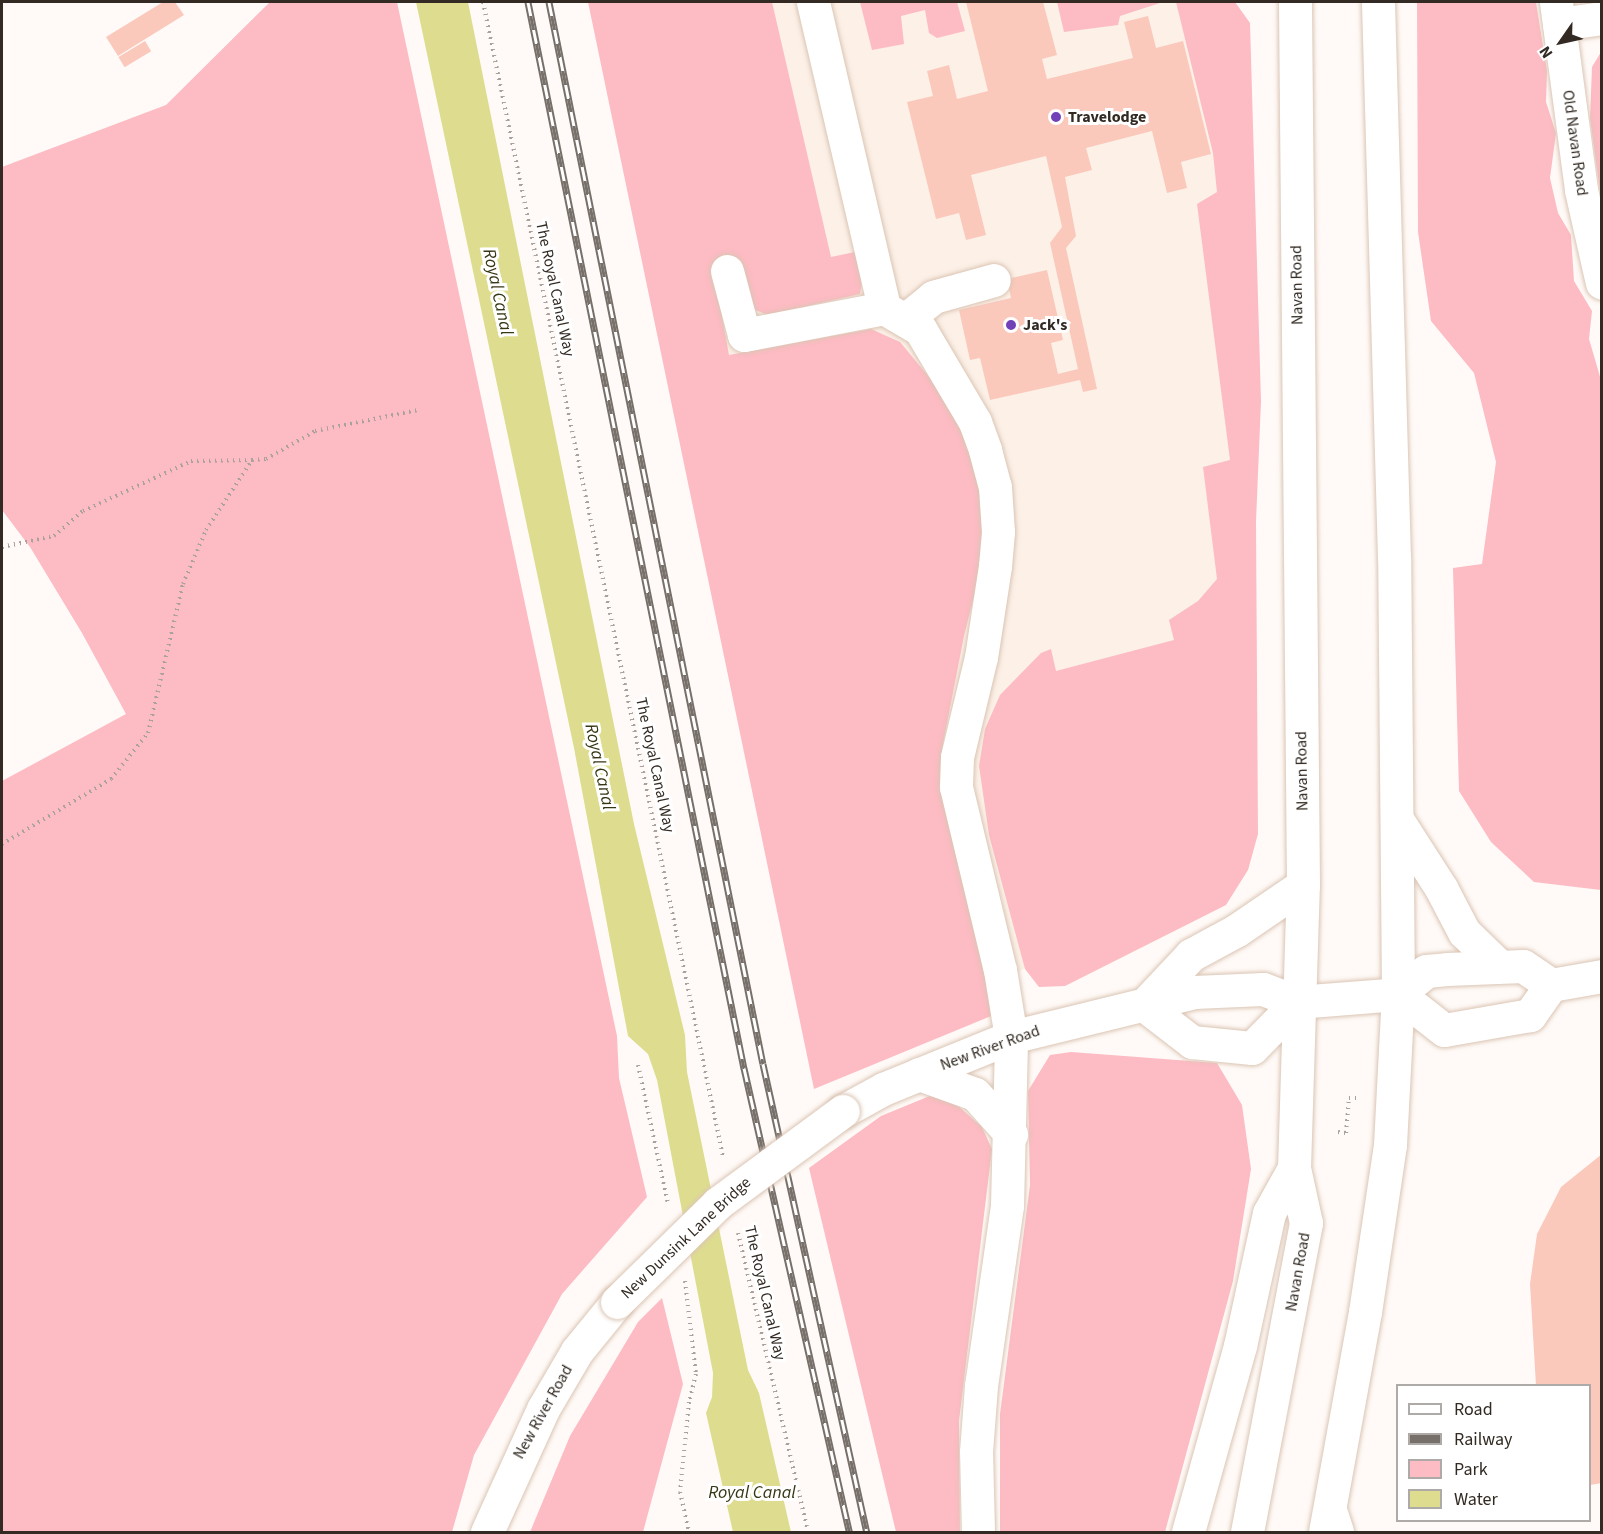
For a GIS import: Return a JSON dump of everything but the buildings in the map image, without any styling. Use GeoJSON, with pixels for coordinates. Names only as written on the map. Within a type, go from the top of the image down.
{"type":"FeatureCollection","features":[{"type":"Feature","properties":{"kind":"main road"},"geometry":{"type":"LineString","coordinates":[[813,2],[895,314],[920,329],[975,422],[995,487],[998,532],[995,566],[981,657],[957,757],[956,787],[1000,970],[1011,1037],[1011,1134],[1007,1206],[981,1386],[976,1452],[978,1533]]}},
{"type":"Feature","properties":{"kind":"main road","name":"Navan Road"},"geometry":{"type":"LineString","coordinates":[[1247,1533],[1306,1223],[1294,1168],[1297,1002],[1303,885],[1295,2]]}},
{"type":"Feature","properties":{"kind":"main road"},"geometry":{"type":"LineString","coordinates":[[1331,1525],[1390,1145],[1398,994],[1398,821],[1377,2]]}},
{"type":"Feature","properties":{"kind":"main road"},"geometry":{"type":"LineString","coordinates":[[1558,13],[1602,18]]}},
{"type":"Feature","properties":{"kind":"main road","name":"Old Navan Road"},"geometry":{"type":"LineString","coordinates":[[1558,13],[1581,190],[1602,283]]}},
{"type":"Feature","properties":{"kind":"main road"},"geometry":{"type":"LineString","coordinates":[[727,271],[744,335],[895,314],[933,297],[994,279]]}},
{"type":"Feature","properties":{"kind":"main road"},"geometry":{"type":"LineString","coordinates":[[1398,821],[1441,888],[1464,932],[1499,966]]}},
{"type":"Feature","properties":{"kind":"main road"},"geometry":{"type":"LineString","coordinates":[[1303,885],[1237,930],[1191,954],[1144,1005],[1192,1042],[1252,1048],[1297,1002],[1398,994],[1425,971],[1523,966],[1551,985],[1602,976]]}},
{"type":"Feature","properties":{"kind":"main road"},"geometry":{"type":"LineString","coordinates":[[1398,994],[1444,1030],[1530,1015],[1551,985]]}},
{"type":"Feature","properties":{"kind":"main road","name":"New River Road"},"geometry":{"type":"LineString","coordinates":[[843,1112],[919,1074],[1011,1037],[1194,992],[1263,989],[1297,1002]]}},
{"type":"Feature","properties":{"kind":"main road"},"geometry":{"type":"LineString","coordinates":[[919,1074],[975,1094],[1011,1134]]}},
{"type":"Feature","properties":{"kind":"main road","name":"New Dunsink Lane Bridge"},"geometry":{"type":"LineString","coordinates":[[617,1302],[718,1203],[843,1112]]}},
{"type":"Feature","properties":{"kind":"main road"},"geometry":{"type":"LineString","coordinates":[[1188,1533],[1240,1346],[1269,1213],[1294,1168]]}},
{"type":"Feature","properties":{"kind":"main road","name":"New River Road"},"geometry":{"type":"LineString","coordinates":[[487,1533],[543,1409],[577,1352],[617,1302]]}},
{"type":"Feature","properties":{"kind":"path","name":"The Royal Canal Way"},"geometry":{"type":"LineString","coordinates":[[483,2],[724,1165]]}},
{"type":"Feature","properties":{"kind":"path"},"geometry":{"type":"LineString","coordinates":[[2,547],[54,536],[83,511],[191,461],[266,459],[315,431],[418,410]]}},
{"type":"Feature","properties":{"kind":"path"},"geometry":{"type":"LineString","coordinates":[[2,844],[111,779],[148,733],[183,584],[206,530],[252,460]]}},
{"type":"Feature","properties":{"kind":"path"},"geometry":{"type":"LineString","coordinates":[[638,1065],[670,1212]]}},
{"type":"Feature","properties":{"kind":"path"},"geometry":{"type":"LineString","coordinates":[[1338,1132],[1346,1133],[1349,1098],[1365,1098]]}},
{"type":"Feature","properties":{"kind":"path","name":"The Royal Canal Way"},"geometry":{"type":"LineString","coordinates":[[735,1221],[808,1533]]}},
{"type":"Feature","properties":{"kind":"path"},"geometry":{"type":"LineString","coordinates":[[683,1269],[696,1374],[689,1402],[680,1492],[689,1533]]}},
{"type":"Feature","properties":{"kind":"shaded area"},"geometry":{"type":"Polygon","coordinates":[[[602,2],[1217,2],[1246,646],[1086,932],[954,1010],[686,411],[602,2]]]}},
{"type":"Feature","properties":{"kind":"green space"},"geometry":{"type":"Polygon","coordinates":[[[270,2],[397,2],[617,1036],[619,1078],[647,1197],[562,1294],[474,1455],[452,1532],[2,1532],[2,781],[126,714],[82,633],[30,547],[2,510],[2,167],[166,105],[270,2]]]}},
{"type":"Feature","properties":{"kind":"green space"},"geometry":{"type":"Polygon","coordinates":[[[588,2],[772,2],[831,257],[855,252],[862,282],[860,294],[768,315],[755,310],[745,291],[722,316],[729,355],[871,329],[900,342],[962,417],[991,529],[964,636],[942,749],[996,1014],[814,1089],[588,2]]]}},
{"type":"Feature","properties":{"kind":"green space"},"geometry":{"type":"Polygon","coordinates":[[[860,2],[957,2],[965,31],[937,38],[929,33],[925,10],[901,16],[904,44],[872,50],[860,2]]]}},
{"type":"Feature","properties":{"kind":"green space"},"geometry":{"type":"Polygon","coordinates":[[[1057,2],[1163,2],[1120,16],[1118,25],[1064,32],[1057,2]]]}},
{"type":"Feature","properties":{"kind":"green space"},"geometry":{"type":"Polygon","coordinates":[[[1176,2],[1235,2],[1250,23],[1261,401],[1256,522],[1258,834],[1248,870],[1226,905],[1065,986],[1039,987],[1025,969],[989,835],[979,766],[985,729],[1000,695],[1041,653],[1051,649],[1056,671],[1174,640],[1169,620],[1198,601],[1217,579],[1203,467],[1230,460],[1197,204],[1217,192],[1213,153],[1176,2]]]}},
{"type":"Feature","properties":{"kind":"green space"},"geometry":{"type":"Polygon","coordinates":[[[1417,2],[1536,2],[1547,71],[1546,102],[1556,133],[1550,178],[1558,213],[1571,235],[1574,281],[1592,311],[1589,339],[1601,380],[1601,890],[1534,882],[1491,842],[1459,791],[1453,568],[1482,564],[1496,462],[1474,373],[1431,321],[1418,232],[1417,2]]]}},
{"type":"Feature","properties":{"kind":"green space"},"geometry":{"type":"Polygon","coordinates":[[[1601,52],[1601,199],[1590,118],[1592,67],[1601,52]]]}},
{"type":"Feature","properties":{"kind":"green space"},"geometry":{"type":"Polygon","coordinates":[[[1071,1052],[1217,1063],[1242,1105],[1251,1169],[1233,1281],[1165,1532],[1000,1532],[1000,1414],[1030,1185],[1028,1091],[1050,1055],[1071,1052]]]}},
{"type":"Feature","properties":{"kind":"green space"},"geometry":{"type":"Polygon","coordinates":[[[932,1095],[956,1104],[982,1127],[992,1149],[959,1421],[960,1532],[896,1532],[809,1168],[881,1116],[932,1095]]]}},
{"type":"Feature","properties":{"kind":"green space"},"geometry":{"type":"Polygon","coordinates":[[[662,1298],[683,1384],[643,1532],[530,1532],[570,1436],[638,1322],[662,1298]]]}},
{"type":"Feature","properties":{"kind":"water","name":"Royal Canal"},"geometry":{"type":"Polygon","coordinates":[[[416,2],[468,2],[634,824],[685,1035],[687,1072],[748,1370],[759,1393],[791,1532],[733,1532],[706,1413],[712,1397],[713,1373],[657,1080],[648,1054],[628,1036],[574,748],[416,2]]]}},
{"type":"Feature","properties":{"kind":"railway"},"geometry":{"type":"LineString","coordinates":[[528,2],[744,1068],[849,1532]]}},
{"type":"Feature","properties":{"kind":"railway"},"geometry":{"type":"LineString","coordinates":[[549,2],[763,1064],[867,1532]]}},
{"type":"Feature","properties":{"kind":"place","name":"Travelodge"},"geometry":{"type":"Point","coordinates":[1056,117]}},
{"type":"Feature","properties":{"kind":"place","name":"Jack's"},"geometry":{"type":"Point","coordinates":[1011,325]}}]}
